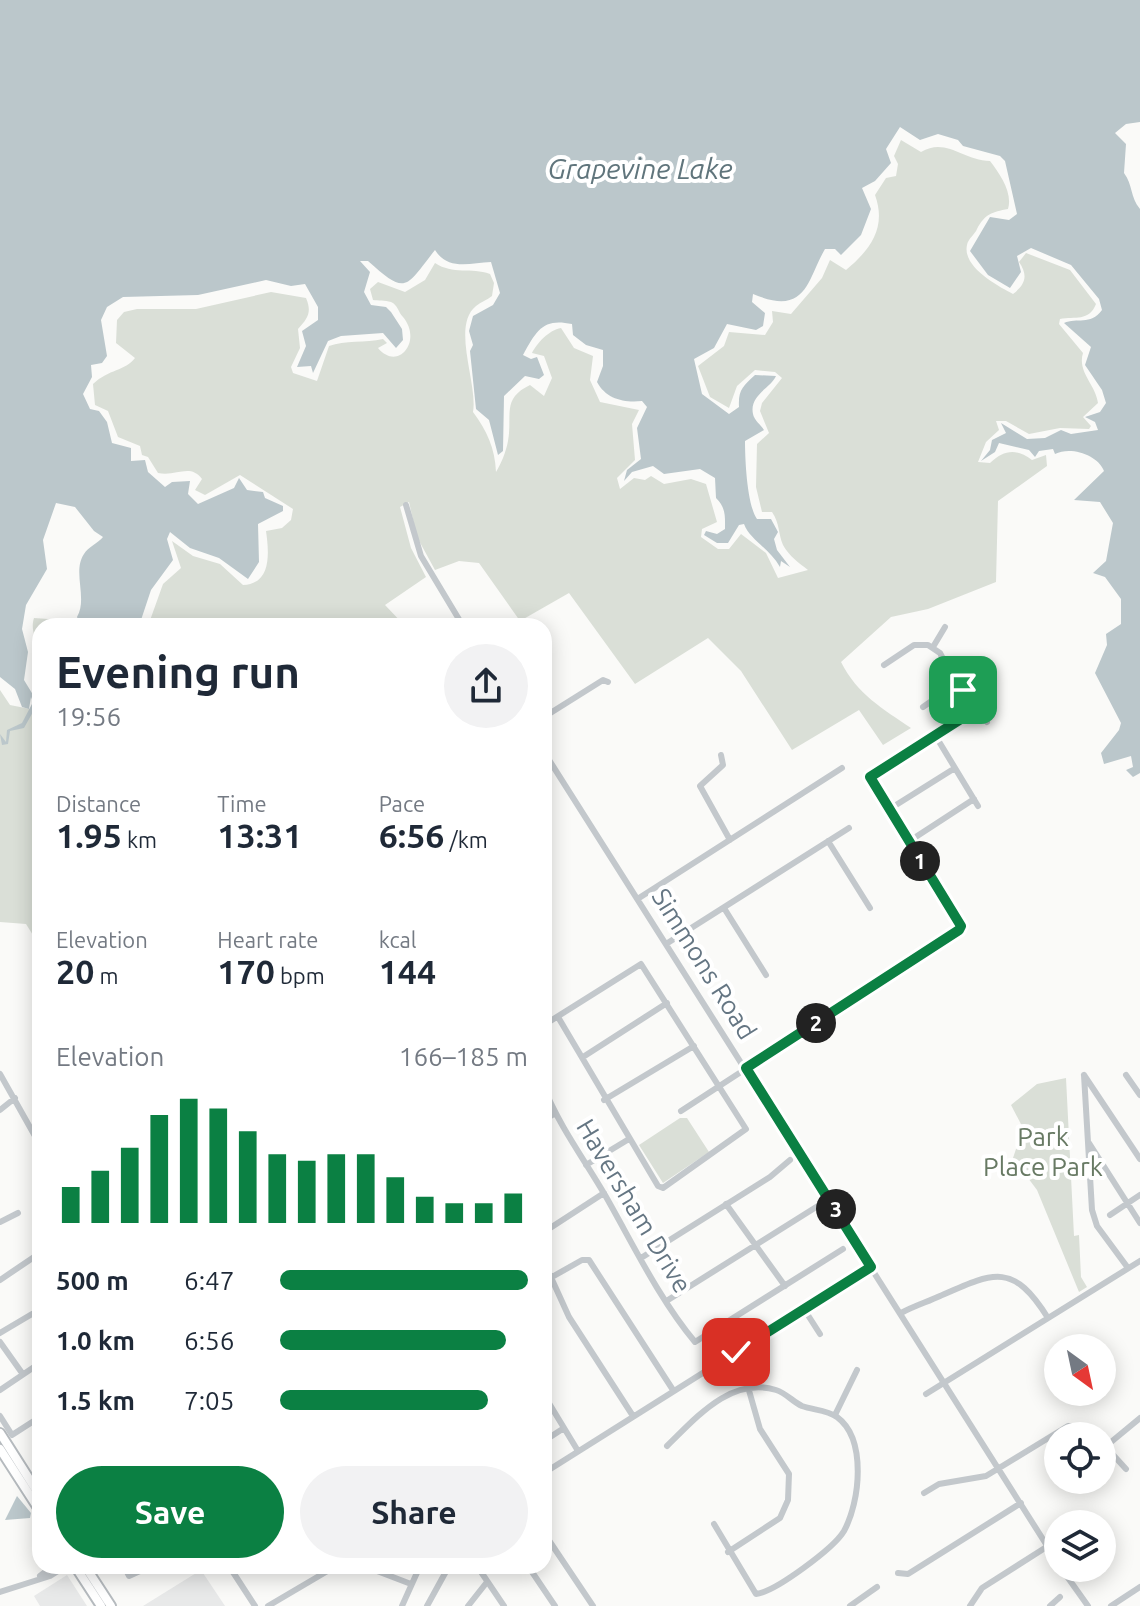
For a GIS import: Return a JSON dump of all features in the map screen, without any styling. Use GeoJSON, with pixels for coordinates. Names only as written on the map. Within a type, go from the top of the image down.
{"type":"FeatureCollection","features":[{"type":"Feature","properties":{"kind":"main road"},"geometry":{"type":"LineString","coordinates":[[0,1433],[3,1451],[32,1498]]}},
{"type":"Feature","properties":{"kind":"main road"},"geometry":{"type":"LineString","coordinates":[[3,1451],[32,1486]]}},
{"type":"Feature","properties":{"kind":"main road"},"geometry":{"type":"LineString","coordinates":[[80,1574],[101,1606]]}},
{"type":"Feature","properties":{"kind":"main road"},"geometry":{"type":"LineString","coordinates":[[90,1574],[111,1606]]}},
{"type":"Feature","properties":{"kind":"street"},"geometry":{"type":"LineString","coordinates":[[406,505],[421,556],[458,618]]}},
{"type":"Feature","properties":{"kind":"street"},"geometry":{"type":"LineString","coordinates":[[933,647],[945,627]]}},
{"type":"Feature","properties":{"kind":"street"},"geometry":{"type":"LineString","coordinates":[[884,665],[914,645],[933,647],[940,653],[956,684],[987,722]]}},
{"type":"Feature","properties":{"kind":"street"},"geometry":{"type":"LineString","coordinates":[[552,712],[603,680],[608,682]]}},
{"type":"Feature","properties":{"kind":"street"},"geometry":{"type":"LineString","coordinates":[[923,707],[956,684]]}},
{"type":"Feature","properties":{"kind":"street"},"geometry":{"type":"LineString","coordinates":[[681,1111],[957,933],[961,926],[870,777],[978,708]]}},
{"type":"Feature","properties":{"kind":"street"},"geometry":{"type":"LineString","coordinates":[[908,842],[976,802],[935,735]]}},
{"type":"Feature","properties":{"kind":"street"},"geometry":{"type":"LineString","coordinates":[[721,755],[723,765],[700,786],[730,840]]}},
{"type":"Feature","properties":{"kind":"street","name":"Simmons Road"},"geometry":{"type":"LineString","coordinates":[[552,764],[1044,1540]]}},
{"type":"Feature","properties":{"kind":"street"},"geometry":{"type":"LineString","coordinates":[[639,898],[842,768]]}},
{"type":"Feature","properties":{"kind":"street"},"geometry":{"type":"LineString","coordinates":[[888,810],[955,768]]}},
{"type":"Feature","properties":{"kind":"street"},"geometry":{"type":"LineString","coordinates":[[666,944],[849,828]]}},
{"type":"Feature","properties":{"kind":"street"},"geometry":{"type":"LineString","coordinates":[[828,841],[870,908]]}},
{"type":"Feature","properties":{"kind":"street"},"geometry":{"type":"LineString","coordinates":[[724,908],[766,975]]}},
{"type":"Feature","properties":{"kind":"street"},"geometry":{"type":"LineString","coordinates":[[552,1020],[641,964],[746,1129],[663,1188],[604,1100],[583,1057],[558,1017]]}},
{"type":"Feature","properties":{"kind":"street"},"geometry":{"type":"LineString","coordinates":[[583,1057],[667,1003]]}},
{"type":"Feature","properties":{"kind":"street"},"geometry":{"type":"LineString","coordinates":[[604,1100],[694,1046]]}},
{"type":"Feature","properties":{"kind":"street"},"geometry":{"type":"LineString","coordinates":[[0,1074],[32,1130]]}},
{"type":"Feature","properties":{"kind":"street"},"geometry":{"type":"LineString","coordinates":[[1128,1268],[1096,1224],[1092,1210],[1084,1075],[1140,1159]]}},
{"type":"Feature","properties":{"kind":"street"},"geometry":{"type":"LineString","coordinates":[[1126,1075],[1140,1095]]}},
{"type":"Feature","properties":{"kind":"street"},"geometry":{"type":"LineString","coordinates":[[0,1110],[15,1098]]}},
{"type":"Feature","properties":{"kind":"street","name":"Haversham Drive"},"geometry":{"type":"LineString","coordinates":[[552,1109],[695,1342],[723,1325]]}},
{"type":"Feature","properties":{"kind":"street"},"geometry":{"type":"LineString","coordinates":[[586,1165],[629,1139]]}},
{"type":"Feature","properties":{"kind":"street"},"geometry":{"type":"LineString","coordinates":[[1087,1140],[1140,1223]]}},
{"type":"Feature","properties":{"kind":"street"},"geometry":{"type":"LineString","coordinates":[[641,1258],[790,1160]]}},
{"type":"Feature","properties":{"kind":"street"},"geometry":{"type":"LineString","coordinates":[[552,1227],[604,1193]]}},
{"type":"Feature","properties":{"kind":"street"},"geometry":{"type":"LineString","coordinates":[[1110,1215],[1140,1195]]}},
{"type":"Feature","properties":{"kind":"street"},"geometry":{"type":"LineString","coordinates":[[668,1300],[829,1199]]}},
{"type":"Feature","properties":{"kind":"street"},"geometry":{"type":"LineString","coordinates":[[726,1204],[753,1247],[785,1286]]}},
{"type":"Feature","properties":{"kind":"street"},"geometry":{"type":"LineString","coordinates":[[0,1222],[18,1213]]}},
{"type":"Feature","properties":{"kind":"street"},"geometry":{"type":"LineString","coordinates":[[728,1552],[773,1524],[788,1500],[789,1474],[760,1429],[739,1350],[723,1333],[723,1325],[843,1249]]}},
{"type":"Feature","properties":{"kind":"street"},"geometry":{"type":"LineString","coordinates":[[0,1280],[32,1258]]}},
{"type":"Feature","properties":{"kind":"street"},"geometry":{"type":"LineString","coordinates":[[633,1416],[569,1317],[552,1277],[582,1260],[589,1260],[673,1390]]}},
{"type":"Feature","properties":{"kind":"street"},"geometry":{"type":"LineString","coordinates":[[926,1394],[1140,1261]]}},
{"type":"Feature","properties":{"kind":"street"},"geometry":{"type":"LineString","coordinates":[[552,1468],[871,1267]]}},
{"type":"Feature","properties":{"kind":"street"},"geometry":{"type":"LineString","coordinates":[[901,1313],[961,1284],[995,1275],[1008,1277],[1025,1287],[1048,1318]]}},
{"type":"Feature","properties":{"kind":"street"},"geometry":{"type":"LineString","coordinates":[[804,1309],[820,1334]]}},
{"type":"Feature","properties":{"kind":"street"},"geometry":{"type":"LineString","coordinates":[[0,1333],[32,1314]]}},
{"type":"Feature","properties":{"kind":"street"},"geometry":{"type":"LineString","coordinates":[[0,1342],[22,1373]]}},
{"type":"Feature","properties":{"kind":"street"},"geometry":{"type":"LineString","coordinates":[[0,1390],[32,1367]]}},
{"type":"Feature","properties":{"kind":"street"},"geometry":{"type":"LineString","coordinates":[[835,1415],[857,1370]]}},
{"type":"Feature","properties":{"kind":"street"},"geometry":{"type":"LineString","coordinates":[[667,1446],[710,1405],[728,1394],[749,1390],[779,1391],[801,1405],[835,1415],[855,1441],[856,1489],[847,1523],[828,1550],[761,1594],[756,1594],[728,1552],[714,1524]]}},
{"type":"Feature","properties":{"kind":"street"},"geometry":{"type":"LineString","coordinates":[[552,1408],[578,1451]]}},
{"type":"Feature","properties":{"kind":"street"},"geometry":{"type":"LineString","coordinates":[[0,1416],[12,1435],[32,1422]]}},
{"type":"Feature","properties":{"kind":"street"},"geometry":{"type":"LineString","coordinates":[[1116,1436],[1140,1418]]}},
{"type":"Feature","properties":{"kind":"street"},"geometry":{"type":"LineString","coordinates":[[552,1436],[564,1428]]}},
{"type":"Feature","properties":{"kind":"street"},"geometry":{"type":"LineString","coordinates":[[924,1493],[939,1484],[986,1476],[1044,1441]]}},
{"type":"Feature","properties":{"kind":"street"},"geometry":{"type":"LineString","coordinates":[[1116,1459],[1126,1469]]}},
{"type":"Feature","properties":{"kind":"street"},"geometry":{"type":"LineString","coordinates":[[898,1573],[908,1574],[1021,1503]]}},
{"type":"Feature","properties":{"kind":"street"},"geometry":{"type":"LineString","coordinates":[[552,1545],[593,1606]]}},
{"type":"Feature","properties":{"kind":"street"},"geometry":{"type":"LineString","coordinates":[[970,1606],[982,1588],[1044,1549]]}},
{"type":"Feature","properties":{"kind":"street"},"geometry":{"type":"LineString","coordinates":[[37,1579],[43,1574]]}},
{"type":"Feature","properties":{"kind":"street"},"geometry":{"type":"LineString","coordinates":[[0,1592],[53,1574]]}},
{"type":"Feature","properties":{"kind":"street"},"geometry":{"type":"LineString","coordinates":[[234,1574],[255,1606]]}},
{"type":"Feature","properties":{"kind":"street"},"geometry":{"type":"LineString","coordinates":[[268,1606],[322,1574]]}},
{"type":"Feature","properties":{"kind":"street"},"geometry":{"type":"LineString","coordinates":[[390,1574],[411,1584]]}},
{"type":"Feature","properties":{"kind":"street"},"geometry":{"type":"LineString","coordinates":[[402,1606],[416,1574]]}},
{"type":"Feature","properties":{"kind":"street"},"geometry":{"type":"LineString","coordinates":[[427,1606],[445,1574]]}},
{"type":"Feature","properties":{"kind":"street"},"geometry":{"type":"LineString","coordinates":[[482,1574],[504,1606]]}},
{"type":"Feature","properties":{"kind":"street"},"geometry":{"type":"LineString","coordinates":[[533,1574],[555,1606]]}},
{"type":"Feature","properties":{"kind":"street"},"geometry":{"type":"LineString","coordinates":[[468,1606],[487,1582]]}},
{"type":"Feature","properties":{"kind":"street"},"geometry":{"type":"LineString","coordinates":[[1071,1582],[1088,1606]]}},
{"type":"Feature","properties":{"kind":"street"},"geometry":{"type":"LineString","coordinates":[[850,1605],[877,1587]]}},
{"type":"Feature","properties":{"kind":"street"},"geometry":{"type":"LineString","coordinates":[[1111,1606],[1140,1587]]}},
{"type":"Feature","properties":{"kind":"street"},"geometry":{"type":"LineString","coordinates":[[1050,1606],[1060,1597]]}},
{"type":"Feature","properties":{"kind":"shaded area"},"geometry":{"type":"Polygon","coordinates":[[[195,1574],[204,1574],[225,1606],[143,1606],[195,1574]]]}},
{"type":"Feature","properties":{"kind":"shaded area"},"geometry":{"type":"Polygon","coordinates":[[[67,1575],[87,1606],[40,1606],[34,1596],[67,1575]]]}},
{"type":"Feature","properties":{"kind":"green space"},"geometry":{"type":"Polygon","coordinates":[[[901,140],[921,152],[930,148],[946,148],[990,161],[1007,190],[1009,203],[1008,209],[990,214],[983,220],[969,241],[967,253],[975,268],[1013,294],[1024,279],[1019,262],[1026,253],[1070,270],[1096,304],[1090,314],[1060,319],[1059,324],[1083,353],[1083,366],[1098,403],[1083,417],[1091,426],[1089,429],[1060,428],[1029,434],[1006,421],[996,421],[999,430],[986,442],[978,462],[990,463],[1005,453],[1015,452],[1032,460],[1046,455],[1047,466],[998,501],[996,582],[928,609],[891,617],[841,662],[863,692],[911,728],[883,745],[859,710],[792,750],[741,671],[708,638],[635,684],[569,593],[525,618],[518,618],[479,563],[459,561],[435,570],[417,537],[409,502],[400,507],[411,548],[426,577],[385,605],[397,618],[151,618],[163,584],[181,568],[172,541],[193,556],[220,564],[243,585],[252,583],[264,573],[266,566],[266,531],[282,528],[291,520],[293,509],[240,475],[205,495],[195,490],[202,479],[197,474],[188,471],[158,473],[148,457],[142,455],[140,446],[118,437],[108,411],[95,405],[93,384],[135,358],[116,343],[117,320],[124,312],[137,309],[196,309],[271,292],[306,298],[308,315],[298,329],[300,348],[291,367],[293,373],[317,381],[329,346],[383,339],[387,343],[378,348],[386,355],[393,357],[406,350],[410,335],[408,326],[395,305],[389,301],[373,300],[370,289],[378,282],[405,292],[425,280],[435,263],[449,269],[490,274],[494,283],[492,296],[476,306],[469,315],[465,341],[473,412],[489,440],[496,472],[507,445],[510,408],[515,396],[530,385],[544,396],[552,378],[544,356],[532,353],[552,331],[561,328],[574,348],[593,356],[590,380],[600,402],[639,410],[632,424],[635,460],[617,478],[620,489],[634,478],[645,480],[651,476],[664,484],[691,479],[706,484],[717,522],[702,529],[701,537],[718,549],[729,549],[741,534],[766,553],[778,578],[808,570],[785,549],[772,512],[762,512],[756,487],[757,444],[769,433],[760,411],[762,403],[782,378],[775,372],[755,370],[737,386],[729,408],[710,397],[698,366],[724,346],[729,332],[765,335],[773,322],[772,311],[791,314],[822,278],[830,260],[846,270],[862,254],[877,228],[879,218],[875,195],[886,178],[896,176],[898,164],[894,156],[901,140]]]}},
{"type":"Feature","properties":{"kind":"green space"},"geometry":{"type":"Polygon","coordinates":[[[0,690],[10,705],[32,709],[32,934],[26,924],[0,922],[0,690]]]}},
{"type":"Feature","properties":{"kind":"green space","name":"Park Place Park"},"geometry":{"type":"Polygon","coordinates":[[[1066,1078],[1074,1236],[1079,1235],[1081,1277],[1087,1287],[1079,1292],[1037,1190],[1013,1158],[1023,1128],[1011,1105],[1037,1084],[1066,1078]]]}},
{"type":"Feature","properties":{"kind":"green space"},"geometry":{"type":"Polygon","coordinates":[[[680,1118],[687,1118],[709,1152],[663,1183],[639,1145],[680,1118]]]}},
{"type":"Feature","properties":{"kind":"water","name":"Grapevine Lake"},"geometry":{"type":"Polygon","coordinates":[[[0,0],[1140,0],[1140,122],[1126,124],[1115,133],[1126,144],[1124,173],[1140,209],[1140,773],[1133,777],[1126,770],[1133,767],[1131,756],[1104,764],[1101,753],[1121,723],[1095,673],[1107,645],[1106,634],[1121,624],[1121,599],[1105,577],[1093,573],[1106,561],[1113,523],[1100,502],[1074,500],[1104,471],[1101,465],[1090,456],[1076,452],[1055,454],[1053,449],[1039,451],[1035,457],[1029,450],[999,443],[995,452],[981,461],[990,450],[992,440],[1006,433],[1001,423],[1027,439],[1045,438],[1061,430],[1071,434],[1098,430],[1095,422],[1085,417],[1100,412],[1106,403],[1102,390],[1085,365],[1091,347],[1064,323],[1093,318],[1102,310],[1099,299],[1071,265],[1031,248],[1017,256],[1021,272],[1010,288],[988,275],[970,251],[990,217],[1009,220],[1017,214],[1005,161],[1000,156],[963,146],[958,140],[938,134],[920,140],[900,127],[886,149],[891,163],[875,181],[862,188],[871,209],[861,235],[841,255],[835,249],[825,249],[809,283],[795,298],[771,300],[753,294],[752,302],[765,313],[763,326],[756,330],[727,324],[714,348],[694,359],[702,394],[729,414],[739,407],[742,389],[755,375],[776,376],[754,402],[754,416],[764,430],[745,441],[746,470],[757,519],[771,519],[778,532],[774,539],[777,550],[790,567],[781,561],[780,567],[744,524],[739,525],[728,543],[717,543],[704,535],[706,531],[717,534],[725,529],[725,516],[716,498],[715,478],[700,469],[664,474],[653,466],[632,472],[624,481],[627,470],[641,459],[637,428],[647,407],[642,401],[616,399],[601,388],[597,382],[603,366],[603,350],[586,345],[573,335],[572,324],[548,324],[537,332],[528,346],[523,355],[531,359],[537,357],[544,375],[539,379],[525,376],[504,396],[503,451],[498,455],[489,420],[476,409],[470,351],[473,345],[469,331],[473,316],[493,305],[500,293],[491,262],[453,263],[440,257],[435,250],[405,283],[391,279],[368,261],[360,261],[370,272],[364,292],[371,305],[386,307],[391,312],[402,329],[403,340],[396,348],[383,333],[341,336],[328,341],[313,373],[311,366],[297,367],[306,346],[302,331],[318,320],[318,307],[305,284],[291,286],[266,280],[198,295],[123,297],[107,307],[101,320],[107,356],[102,363],[91,365],[92,377],[83,394],[90,409],[99,411],[107,422],[112,443],[131,448],[131,461],[145,460],[148,472],[165,487],[172,482],[190,481],[188,494],[198,504],[234,488],[239,478],[247,490],[263,492],[265,498],[283,506],[283,511],[258,524],[259,562],[248,579],[219,558],[190,548],[170,532],[167,539],[173,560],[151,590],[142,618],[77,618],[81,602],[81,561],[103,537],[94,531],[75,507],[56,503],[43,540],[47,569],[26,605],[22,629],[28,652],[24,680],[32,693],[29,709],[22,707],[15,689],[0,677],[0,0]]]}},
{"type":"Feature","properties":{"kind":"water","name":"Grapevine Lake"},"geometry":{"type":"Polygon","coordinates":[[[32,704],[32,714],[24,728],[10,731],[8,744],[2,745],[0,734],[6,742],[7,730],[22,723],[32,704]]]}},
{"type":"Feature","properties":{"kind":"water"},"geometry":{"type":"Polygon","coordinates":[[[17,1496],[31,1513],[30,1518],[5,1520],[17,1496]]]}},
{"type":"Feature","properties":{"kind":"route"},"geometry":{"type":"LineString","coordinates":[[736,1352],[871,1267],[746,1068],[959,930],[961,926],[870,777],[978,708],[963,690]]}}]}
